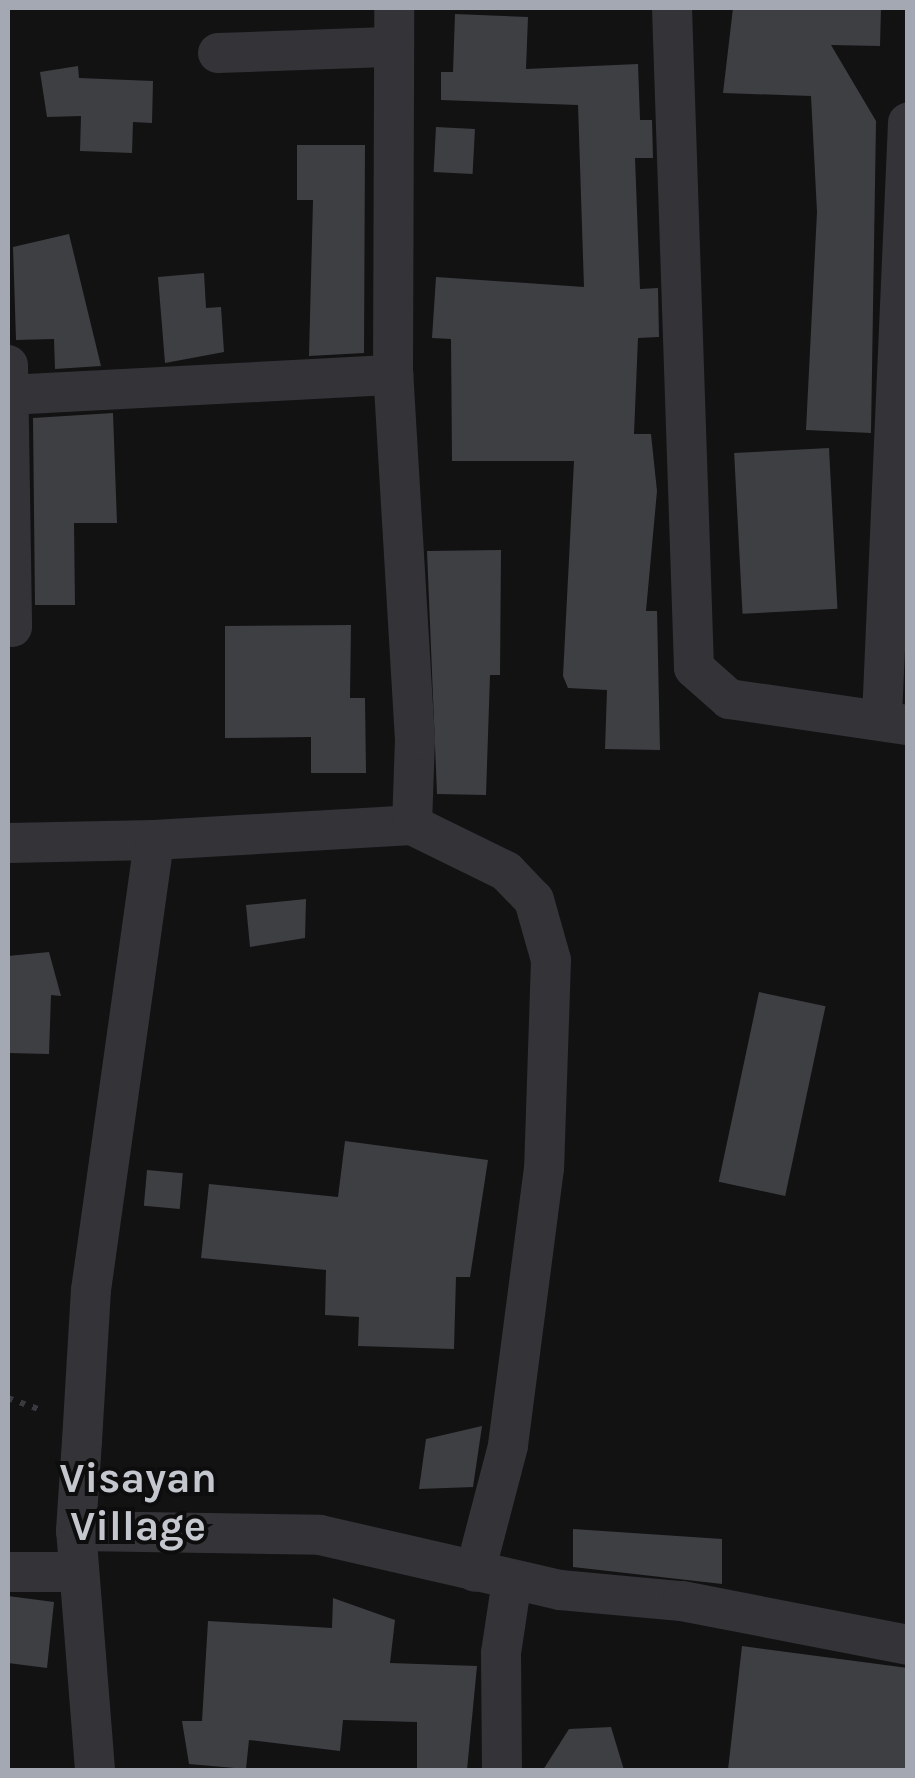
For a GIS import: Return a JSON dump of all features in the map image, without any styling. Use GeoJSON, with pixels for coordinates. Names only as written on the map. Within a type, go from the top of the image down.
{"type":"FeatureCollection","features":[{"type":"Feature","properties":{"kind":"street"},"geometry":{"type":"LineString","coordinates":[[672,8],[694,668],[728,699],[895,721],[908,123]]}},
{"type":"Feature","properties":{"kind":"street"},"geometry":{"type":"LineString","coordinates":[[218,53],[394,27],[392,375],[416,740],[412,825]]}},
{"type":"Feature","properties":{"kind":"street"},"geometry":{"type":"LineString","coordinates":[[12,626],[8,385],[392,375]]}},
{"type":"Feature","properties":{"kind":"street"},"geometry":{"type":"LineString","coordinates":[[8,843],[154,840],[412,825],[506,871],[534,900],[551,960],[544,1168],[494,1576],[501,1653],[502,1770]]}},
{"type":"Feature","properties":{"kind":"street"},"geometry":{"type":"LineString","coordinates":[[95,1770],[76,1532],[92,1290],[154,840]]}},
{"type":"Feature","properties":{"kind":"street"},"geometry":{"type":"LineString","coordinates":[[76,1532],[320,1535],[494,1576],[908,1645]]}},
{"type":"Feature","properties":{"kind":"street"},"geometry":{"type":"LineString","coordinates":[[8,1572],[79,1572]]}},
{"type":"Feature","properties":{"kind":"building"},"geometry":{"type":"Polygon","coordinates":[[[733,8],[881,8],[880,46],[831,45],[876,121],[871,433],[806,430],[817,212],[811,96],[723,93],[733,8]]]}},
{"type":"Feature","properties":{"kind":"building"},"geometry":{"type":"Polygon","coordinates":[[[455,14],[528,17],[526,69],[638,64],[640,120],[652,120],[653,158],[635,158],[640,289],[658,288],[659,337],[638,338],[634,434],[651,434],[657,491],[646,611],[657,611],[660,750],[605,749],[607,690],[568,688],[563,676],[574,461],[452,461],[451,339],[432,338],[436,277],[584,287],[578,105],[441,100],[441,72],[453,72],[455,14]]]}},
{"type":"Feature","properties":{"kind":"building"},"geometry":{"type":"Polygon","coordinates":[[[78,66],[79,78],[153,81],[152,123],[133,122],[132,153],[80,151],[81,116],[47,117],[40,72],[78,66]]]}},
{"type":"Feature","properties":{"kind":"building"},"geometry":{"type":"Polygon","coordinates":[[[436,127],[475,129],[473,174],[434,172],[436,127]]]}},
{"type":"Feature","properties":{"kind":"building"},"geometry":{"type":"Polygon","coordinates":[[[297,145],[365,145],[364,353],[309,356],[313,200],[297,200],[297,145]]]}},
{"type":"Feature","properties":{"kind":"building"},"geometry":{"type":"Polygon","coordinates":[[[69,234],[101,366],[55,369],[54,339],[16,340],[13,247],[69,234]]]}},
{"type":"Feature","properties":{"kind":"building"},"geometry":{"type":"Polygon","coordinates":[[[204,273],[206,308],[221,307],[224,352],[165,363],[158,277],[204,273]]]}},
{"type":"Feature","properties":{"kind":"building"},"geometry":{"type":"Polygon","coordinates":[[[113,413],[117,523],[74,523],[75,605],[35,605],[33,418],[113,413]]]}},
{"type":"Feature","properties":{"kind":"building"},"geometry":{"type":"Polygon","coordinates":[[[829,448],[837,609],[743,614],[734,453],[829,448]]]}},
{"type":"Feature","properties":{"kind":"building"},"geometry":{"type":"Polygon","coordinates":[[[501,550],[500,675],[490,675],[486,795],[437,794],[427,551],[501,550]]]}},
{"type":"Feature","properties":{"kind":"building"},"geometry":{"type":"Polygon","coordinates":[[[351,625],[350,698],[365,698],[366,773],[311,773],[311,737],[225,738],[225,626],[351,625]]]}},
{"type":"Feature","properties":{"kind":"building"},"geometry":{"type":"Polygon","coordinates":[[[306,899],[305,938],[250,947],[246,905],[306,899]]]}},
{"type":"Feature","properties":{"kind":"building"},"geometry":{"type":"Polygon","coordinates":[[[49,952],[61,996],[51,995],[49,1054],[8,1053],[8,956],[49,952]]]}},
{"type":"Feature","properties":{"kind":"building"},"geometry":{"type":"Polygon","coordinates":[[[759,992],[826,1006],[785,1196],[719,1182],[759,992]]]}},
{"type":"Feature","properties":{"kind":"building"},"geometry":{"type":"Polygon","coordinates":[[[345,1141],[488,1160],[470,1277],[456,1277],[454,1349],[358,1346],[359,1317],[325,1315],[326,1270],[201,1258],[209,1184],[338,1197],[345,1141]]]}},
{"type":"Feature","properties":{"kind":"building"},"geometry":{"type":"Polygon","coordinates":[[[147,1170],[183,1173],[180,1209],[144,1206],[147,1170]]]}},
{"type":"Feature","properties":{"kind":"building"},"geometry":{"type":"Polygon","coordinates":[[[482,1426],[473,1487],[419,1489],[426,1439],[482,1426]]]}},
{"type":"Feature","properties":{"kind":"building"},"geometry":{"type":"Polygon","coordinates":[[[573,1529],[722,1539],[722,1584],[573,1567],[573,1529]]]}},
{"type":"Feature","properties":{"kind":"building"},"geometry":{"type":"Polygon","coordinates":[[[8,1596],[54,1602],[47,1668],[8,1663],[8,1596]]]}},
{"type":"Feature","properties":{"kind":"building"},"geometry":{"type":"Polygon","coordinates":[[[333,1598],[395,1620],[390,1663],[477,1666],[467,1770],[417,1770],[417,1722],[343,1720],[340,1751],[249,1740],[246,1769],[189,1764],[182,1721],[202,1721],[208,1621],[332,1628],[333,1598]]]}},
{"type":"Feature","properties":{"kind":"building"},"geometry":{"type":"Polygon","coordinates":[[[742,1646],[908,1668],[908,1770],[728,1770],[742,1646]]]}},
{"type":"Feature","properties":{"kind":"building"},"geometry":{"type":"Polygon","coordinates":[[[611,1727],[624,1770],[543,1770],[569,1729],[611,1727]]]}},
{"type":"Feature","properties":{"kind":"district","name":"Visayan Village"},"geometry":{"type":"Point","coordinates":[138,1502]}}]}
